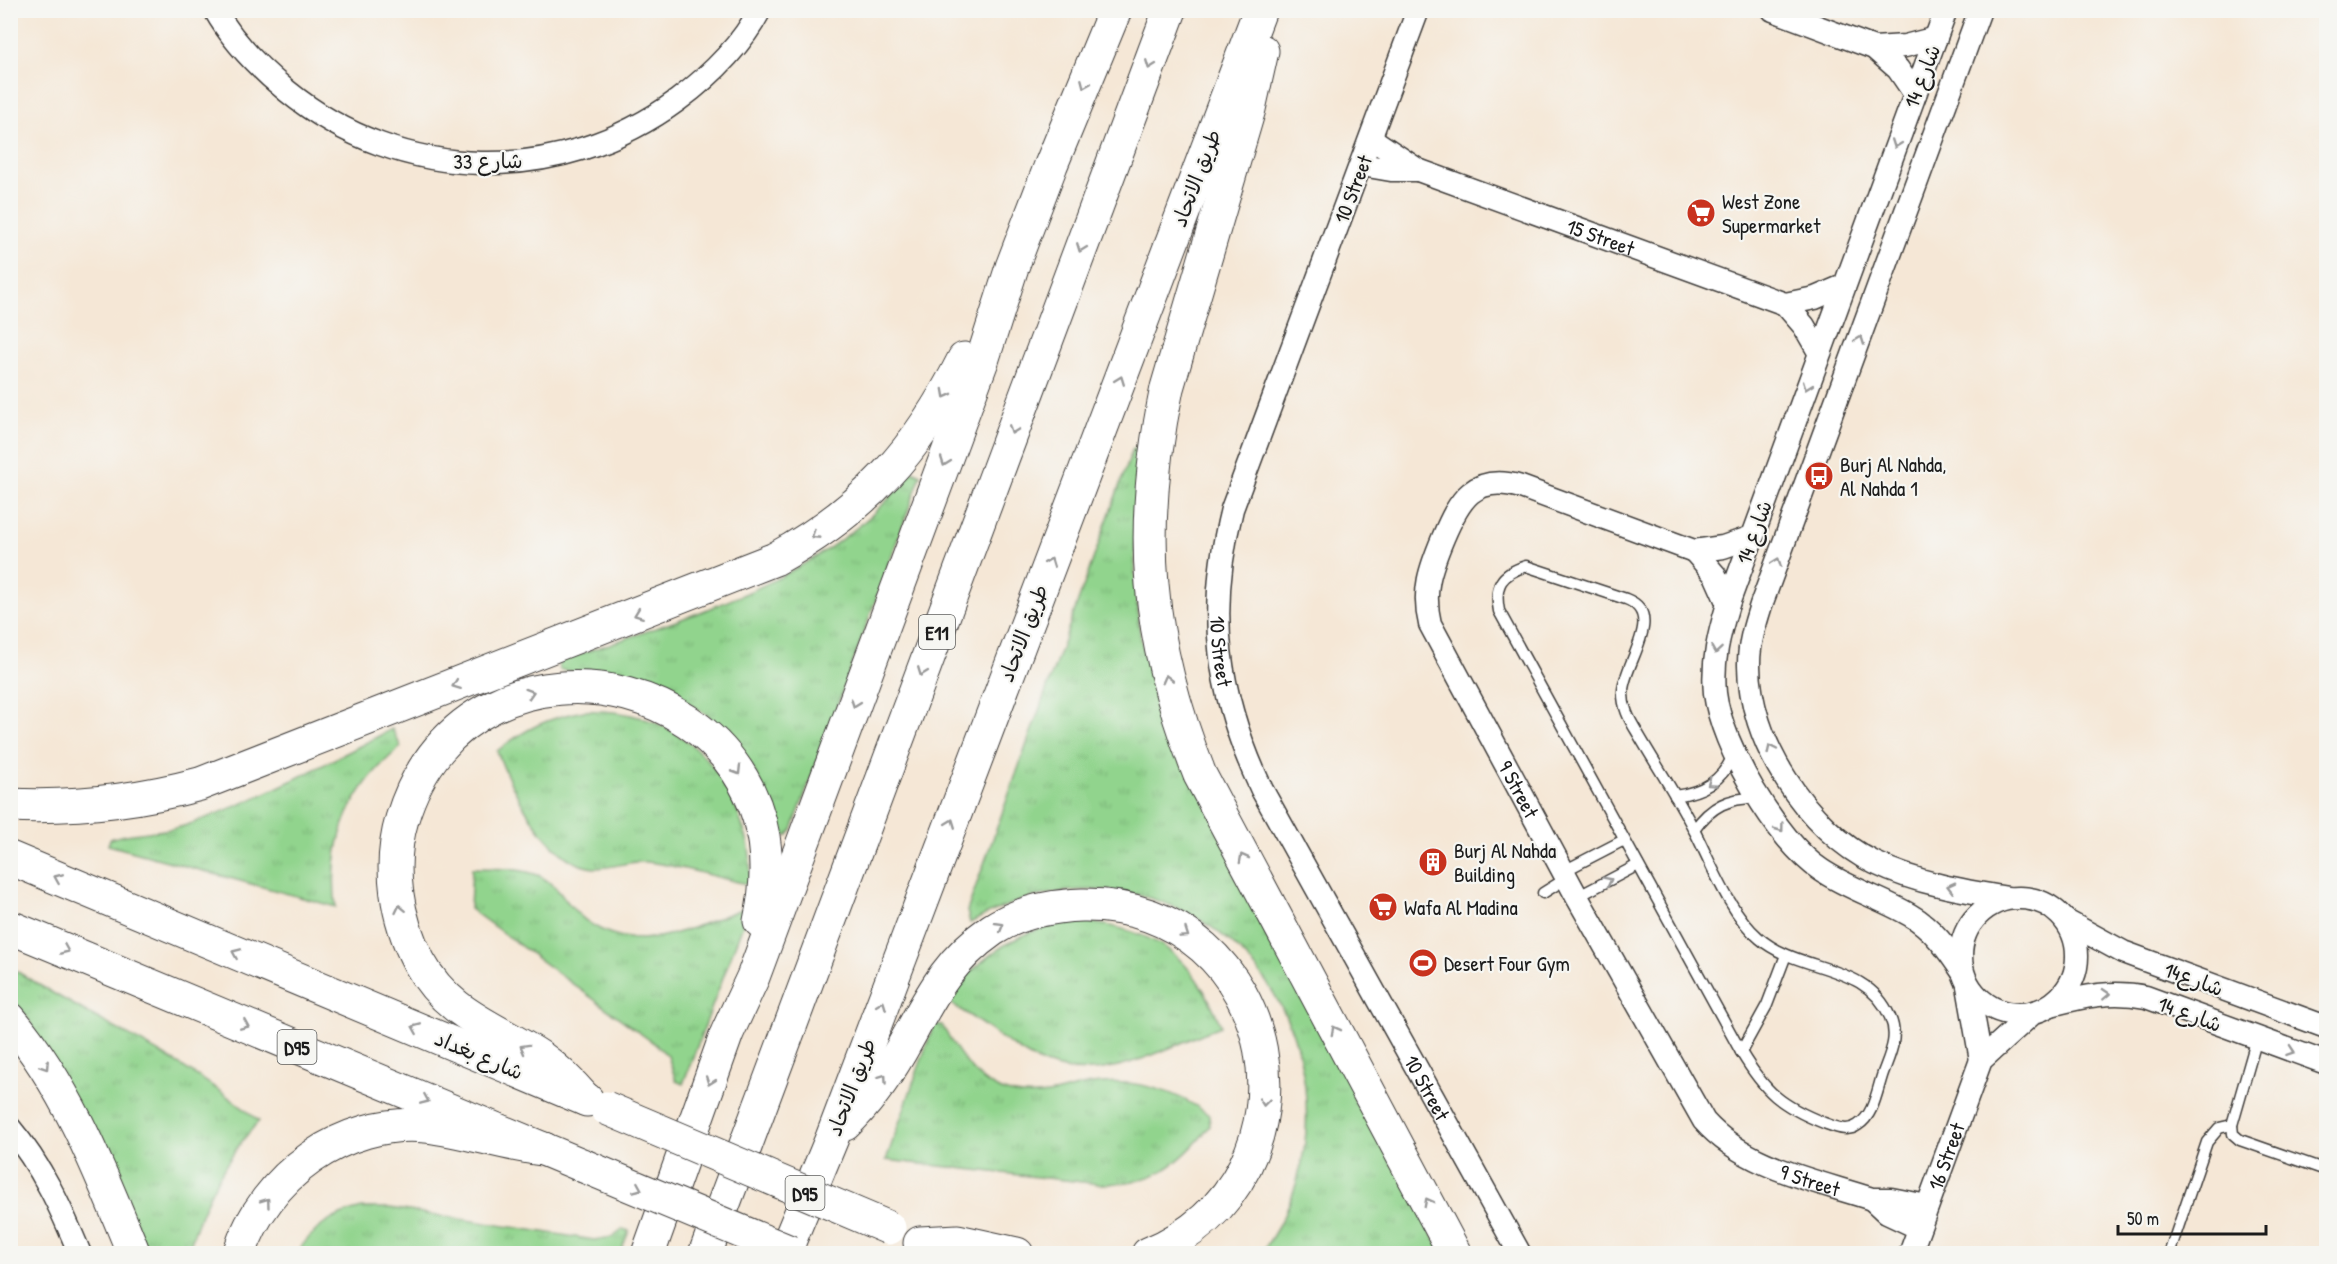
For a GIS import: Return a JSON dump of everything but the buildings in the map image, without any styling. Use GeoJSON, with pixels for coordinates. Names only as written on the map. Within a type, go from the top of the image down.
{"type":"FeatureCollection","features":[{"type":"Feature","properties":{"kind":"main road"},"geometry":{"type":"LineString","coordinates":[[648,1254],[728,1033],[753,977],[803,845],[982,361],[1012,267],[1115,10]]}},
{"type":"Feature","properties":{"kind":"main road","name":"E11"},"geometry":{"type":"LineString","coordinates":[[705,1254],[1170,10]]}},
{"type":"Feature","properties":{"kind":"main road","name":"طريق الاتحاد"},"geometry":{"type":"LineString","coordinates":[[784,1254],[832,1138],[1260,10]]}},
{"type":"Feature","properties":{"kind":"main road"},"geometry":{"type":"LineString","coordinates":[[1269,10],[1260,66],[1249,109],[1175,357],[1158,429],[1149,512],[1151,596],[1169,687],[1200,775],[1455,1250]]}},
{"type":"Feature","properties":{"kind":"main road"},"geometry":{"type":"LineString","coordinates":[[10,804],[95,805],[162,794],[200,784],[774,559],[828,527],[852,508],[887,476],[912,447],[944,399],[1012,267]]}},
{"type":"Feature","properties":{"kind":"main road"},"geometry":{"type":"LineString","coordinates":[[595,1103],[539,1057],[481,1025],[449,1002],[419,962],[400,911],[396,890],[396,848],[403,816],[415,787],[441,748],[457,732],[495,706],[540,690],[596,688],[625,693],[653,701],[696,725],[711,738],[737,770],[755,806],[760,825],[766,854],[766,883],[760,921],[737,990],[728,1033]]}},
{"type":"Feature","properties":{"kind":"main road","name":"شارع بغداد"},"geometry":{"type":"LineString","coordinates":[[10,858],[934,1248]]}},
{"type":"Feature","properties":{"kind":"main road"},"geometry":{"type":"LineString","coordinates":[[832,1138],[885,1075],[938,981],[954,961],[980,938],[1018,916],[1044,909],[1097,905],[1150,915],[1191,938],[1224,970],[1238,989],[1258,1036],[1264,1064],[1265,1092],[1262,1120],[1254,1147],[1246,1167],[1229,1193],[1209,1217],[1188,1233],[1148,1254]]}},
{"type":"Feature","properties":{"kind":"main road","name":"D95"},"geometry":{"type":"LineString","coordinates":[[10,927],[793,1254]]}},
{"type":"Feature","properties":{"kind":"main road"},"geometry":{"type":"LineString","coordinates":[[10,1019],[40,1058],[77,1120],[134,1254]]}},
{"type":"Feature","properties":{"kind":"main road"},"geometry":{"type":"LineString","coordinates":[[239,1254],[253,1221],[279,1185],[313,1156],[353,1136],[388,1127],[425,1126],[502,1143],[544,1149]]}},
{"type":"Feature","properties":{"kind":"main road"},"geometry":{"type":"LineString","coordinates":[[934,1248],[968,1242],[1017,1254]]}},
{"type":"Feature","properties":{"kind":"street","name":"شارع 33"},"geometry":{"type":"LineString","coordinates":[[215,10],[260,68],[314,113],[377,145],[445,162],[515,164],[585,150],[649,122],[705,80],[751,27],[760,10]]}},
{"type":"Feature","properties":{"kind":"street","name":"10 Street"},"geometry":{"type":"LineString","coordinates":[[1418,10],[1372,139],[1232,509],[1220,566],[1217,623],[1219,652],[1230,709],[1262,790],[1520,1254]]}},
{"type":"Feature","properties":{"kind":"street"},"geometry":{"type":"LineString","coordinates":[[1773,10],[1874,48],[1898,69],[1915,94]]}},
{"type":"Feature","properties":{"kind":"street","name":"شارع 14"},"geometry":{"type":"LineString","coordinates":[[1946,10],[1728,604],[1714,663],[1715,696],[1734,752],[1759,798],[1797,850],[1817,868],[1853,890],[1911,915],[1931,931],[1948,950],[1965,979]]}},
{"type":"Feature","properties":{"kind":"street","name":"شارع 14"},"geometry":{"type":"LineString","coordinates":[[1980,10],[1761,605],[1752,633],[1749,663],[1753,702],[1776,758],[1800,801],[1834,837],[1877,864],[1954,888],[2008,898]]}},
{"type":"Feature","properties":{"kind":"street"},"geometry":{"type":"LineString","coordinates":[[1874,48],[1905,46],[1936,38]]}},
{"type":"Feature","properties":{"kind":"street"},"geometry":{"type":"LineString","coordinates":[[1372,139],[1418,170]]}},
{"type":"Feature","properties":{"kind":"street"},"geometry":{"type":"LineString","coordinates":[[1362,165],[1391,171],[1418,170]]}},
{"type":"Feature","properties":{"kind":"street","name":"15 Street"},"geometry":{"type":"LineString","coordinates":[[1418,170],[1785,304]]}},
{"type":"Feature","properties":{"kind":"street"},"geometry":{"type":"LineString","coordinates":[[1819,352],[1804,326],[1785,304],[1815,298],[1844,286]]}},
{"type":"Feature","properties":{"kind":"street","name":"9 Street"},"geometry":{"type":"LineString","coordinates":[[1694,551],[1521,487],[1500,483],[1480,487],[1467,494],[1456,506],[1438,550],[1425,589],[1430,624],[1566,883],[1694,1105],[1716,1135],[1747,1156],[1872,1199]]}},
{"type":"Feature","properties":{"kind":"street"},"geometry":{"type":"LineString","coordinates":[[1694,551],[1723,547],[1752,537]]}},
{"type":"Feature","properties":{"kind":"street"},"geometry":{"type":"LineString","coordinates":[[1694,551],[1715,575],[1728,604]]}},
{"type":"Feature","properties":{"kind":"street"},"geometry":{"type":"LineString","coordinates":[[2024,897],[2040,901],[2054,909],[2066,921],[2074,935],[2077,950],[2076,967],[2071,982],[1981,1060],[1965,979],[1962,939],[1969,924],[1979,912],[1992,903],[2008,898],[2024,897]]}},
{"type":"Feature","properties":{"kind":"street","name":"شارع14"},"geometry":{"type":"LineString","coordinates":[[2066,921],[2123,952],[2326,1027]]}},
{"type":"Feature","properties":{"kind":"street"},"geometry":{"type":"LineString","coordinates":[[1965,979],[1990,1007],[2019,1014],[2042,1009]]}},
{"type":"Feature","properties":{"kind":"street","name":"شارع 14"},"geometry":{"type":"LineString","coordinates":[[2042,1009],[2094,995],[2129,994],[2146,998],[2326,1063]]}},
{"type":"Feature","properties":{"kind":"street","name":"16 Street"},"geometry":{"type":"LineString","coordinates":[[1910,1254],[1981,1060]]}},
{"type":"Feature","properties":{"kind":"street"},"geometry":{"type":"LineString","coordinates":[[10,1128],[30,1152],[50,1184],[80,1254]]}},
{"type":"Feature","properties":{"kind":"street"},"geometry":{"type":"LineString","coordinates":[[1872,1199],[1891,1198],[1928,1206]]}},
{"type":"Feature","properties":{"kind":"street"},"geometry":{"type":"LineString","coordinates":[[1872,1199],[1887,1213],[1919,1228]]}},
{"type":"Feature","properties":{"kind":"lane"},"geometry":{"type":"LineString","coordinates":[[1526,566],[1635,602],[1642,609],[1645,619],[1625,680],[1624,702],[1631,722],[1694,830],[1746,926],[1758,938],[1786,955],[1846,975],[1866,985],[1881,1000],[1892,1019],[1895,1041],[1869,1113],[1858,1126],[1842,1129],[1804,1115],[1783,1104],[1766,1088],[1741,1052],[1499,611],[1496,597],[1501,582],[1510,571],[1526,566]]}},
{"type":"Feature","properties":{"kind":"lane"},"geometry":{"type":"LineString","coordinates":[[1675,796],[1693,794],[1710,786],[1729,765],[1734,752]]}},
{"type":"Feature","properties":{"kind":"lane"},"geometry":{"type":"LineString","coordinates":[[1694,830],[1705,816],[1719,805],[1731,800],[1759,798]]}},
{"type":"Feature","properties":{"kind":"lane"},"geometry":{"type":"LineString","coordinates":[[1566,883],[1624,840]]}},
{"type":"Feature","properties":{"kind":"lane"},"geometry":{"type":"LineString","coordinates":[[1541,891],[1638,865]]}},
{"type":"Feature","properties":{"kind":"lane"},"geometry":{"type":"LineString","coordinates":[[1741,1052],[1767,1005],[1786,955]]}},
{"type":"Feature","properties":{"kind":"lane"},"geometry":{"type":"LineString","coordinates":[[2257,1038],[2232,1125],[2233,1134],[2240,1140],[2326,1170]]}},
{"type":"Feature","properties":{"kind":"lane"},"geometry":{"type":"LineString","coordinates":[[2169,1254],[2206,1142],[2219,1128],[2232,1125]]}},
{"type":"Feature","properties":{"kind":"green space"},"geometry":{"type":"Polygon","coordinates":[[[1133,448],[1141,450],[1135,542],[1137,610],[1144,651],[1159,705],[1442,1253],[1261,1253],[1286,1211],[1301,1164],[1306,1132],[1301,1065],[1281,1007],[1248,959],[1204,922],[1151,899],[1093,890],[1032,898],[970,923],[967,911],[1133,448]]]}},
{"type":"Feature","properties":{"kind":"green space"},"geometry":{"type":"Polygon","coordinates":[[[912,471],[921,475],[792,830],[787,836],[782,836],[777,832],[764,792],[747,759],[726,732],[700,710],[670,694],[637,682],[600,674],[560,670],[558,662],[703,611],[796,568],[839,541],[878,509],[912,471]]]}},
{"type":"Feature","properties":{"kind":"green space"},"geometry":{"type":"Polygon","coordinates":[[[584,711],[612,712],[638,717],[683,738],[702,754],[718,773],[731,796],[745,831],[750,853],[751,885],[647,862],[632,862],[602,868],[588,867],[558,851],[532,820],[511,783],[497,751],[517,736],[538,725],[584,711]]]}},
{"type":"Feature","properties":{"kind":"green space"},"geometry":{"type":"Polygon","coordinates":[[[392,729],[401,747],[368,780],[346,818],[336,860],[334,883],[336,907],[108,845],[110,839],[119,836],[178,828],[240,804],[291,781],[392,729]]]}},
{"type":"Feature","properties":{"kind":"green space"},"geometry":{"type":"Polygon","coordinates":[[[472,868],[515,870],[540,876],[553,885],[585,920],[602,930],[622,937],[655,938],[694,927],[744,908],[748,911],[683,1084],[676,1081],[668,1056],[655,1044],[470,909],[472,868]]]}},
{"type":"Feature","properties":{"kind":"green space"},"geometry":{"type":"Polygon","coordinates":[[[1078,921],[1129,931],[1149,938],[1168,949],[1197,980],[1210,1001],[1221,1026],[1129,1063],[1105,1069],[1081,1071],[1057,1068],[1034,1059],[946,1001],[973,970],[1003,946],[1038,930],[1078,921]]]}},
{"type":"Feature","properties":{"kind":"green space"},"geometry":{"type":"Polygon","coordinates":[[[10,967],[199,1077],[259,1121],[235,1151],[216,1183],[200,1217],[188,1253],[149,1253],[29,1020],[11,997],[10,967]]]}},
{"type":"Feature","properties":{"kind":"green space"},"geometry":{"type":"Polygon","coordinates":[[[934,1024],[942,1025],[971,1069],[996,1088],[1028,1095],[1054,1093],[1092,1084],[1138,1085],[1168,1093],[1196,1106],[1209,1115],[1210,1126],[1187,1152],[1163,1170],[1135,1181],[1119,1183],[1100,1184],[886,1160],[934,1024]]]}},
{"type":"Feature","properties":{"kind":"green space"},"geometry":{"type":"Polygon","coordinates":[[[362,1208],[390,1208],[594,1240],[613,1237],[623,1229],[629,1231],[620,1253],[297,1253],[310,1236],[325,1224],[342,1214],[362,1208]]]}},
{"type":"Feature","properties":{"kind":"place","name":"West Zone Supermarket"},"geometry":{"type":"Point","coordinates":[1701,213]}},
{"type":"Feature","properties":{"kind":"place","name":"Burj Al Nahda, Al Nahda 1"},"geometry":{"type":"Point","coordinates":[1819,476]}},
{"type":"Feature","properties":{"kind":"place","name":"Burj Al Nahda Building"},"geometry":{"type":"Point","coordinates":[1433,862]}},
{"type":"Feature","properties":{"kind":"place","name":"Wafa Al Madina"},"geometry":{"type":"Point","coordinates":[1383,907]}},
{"type":"Feature","properties":{"kind":"place","name":"Desert Four Gym"},"geometry":{"type":"Point","coordinates":[1423,963]}}]}
